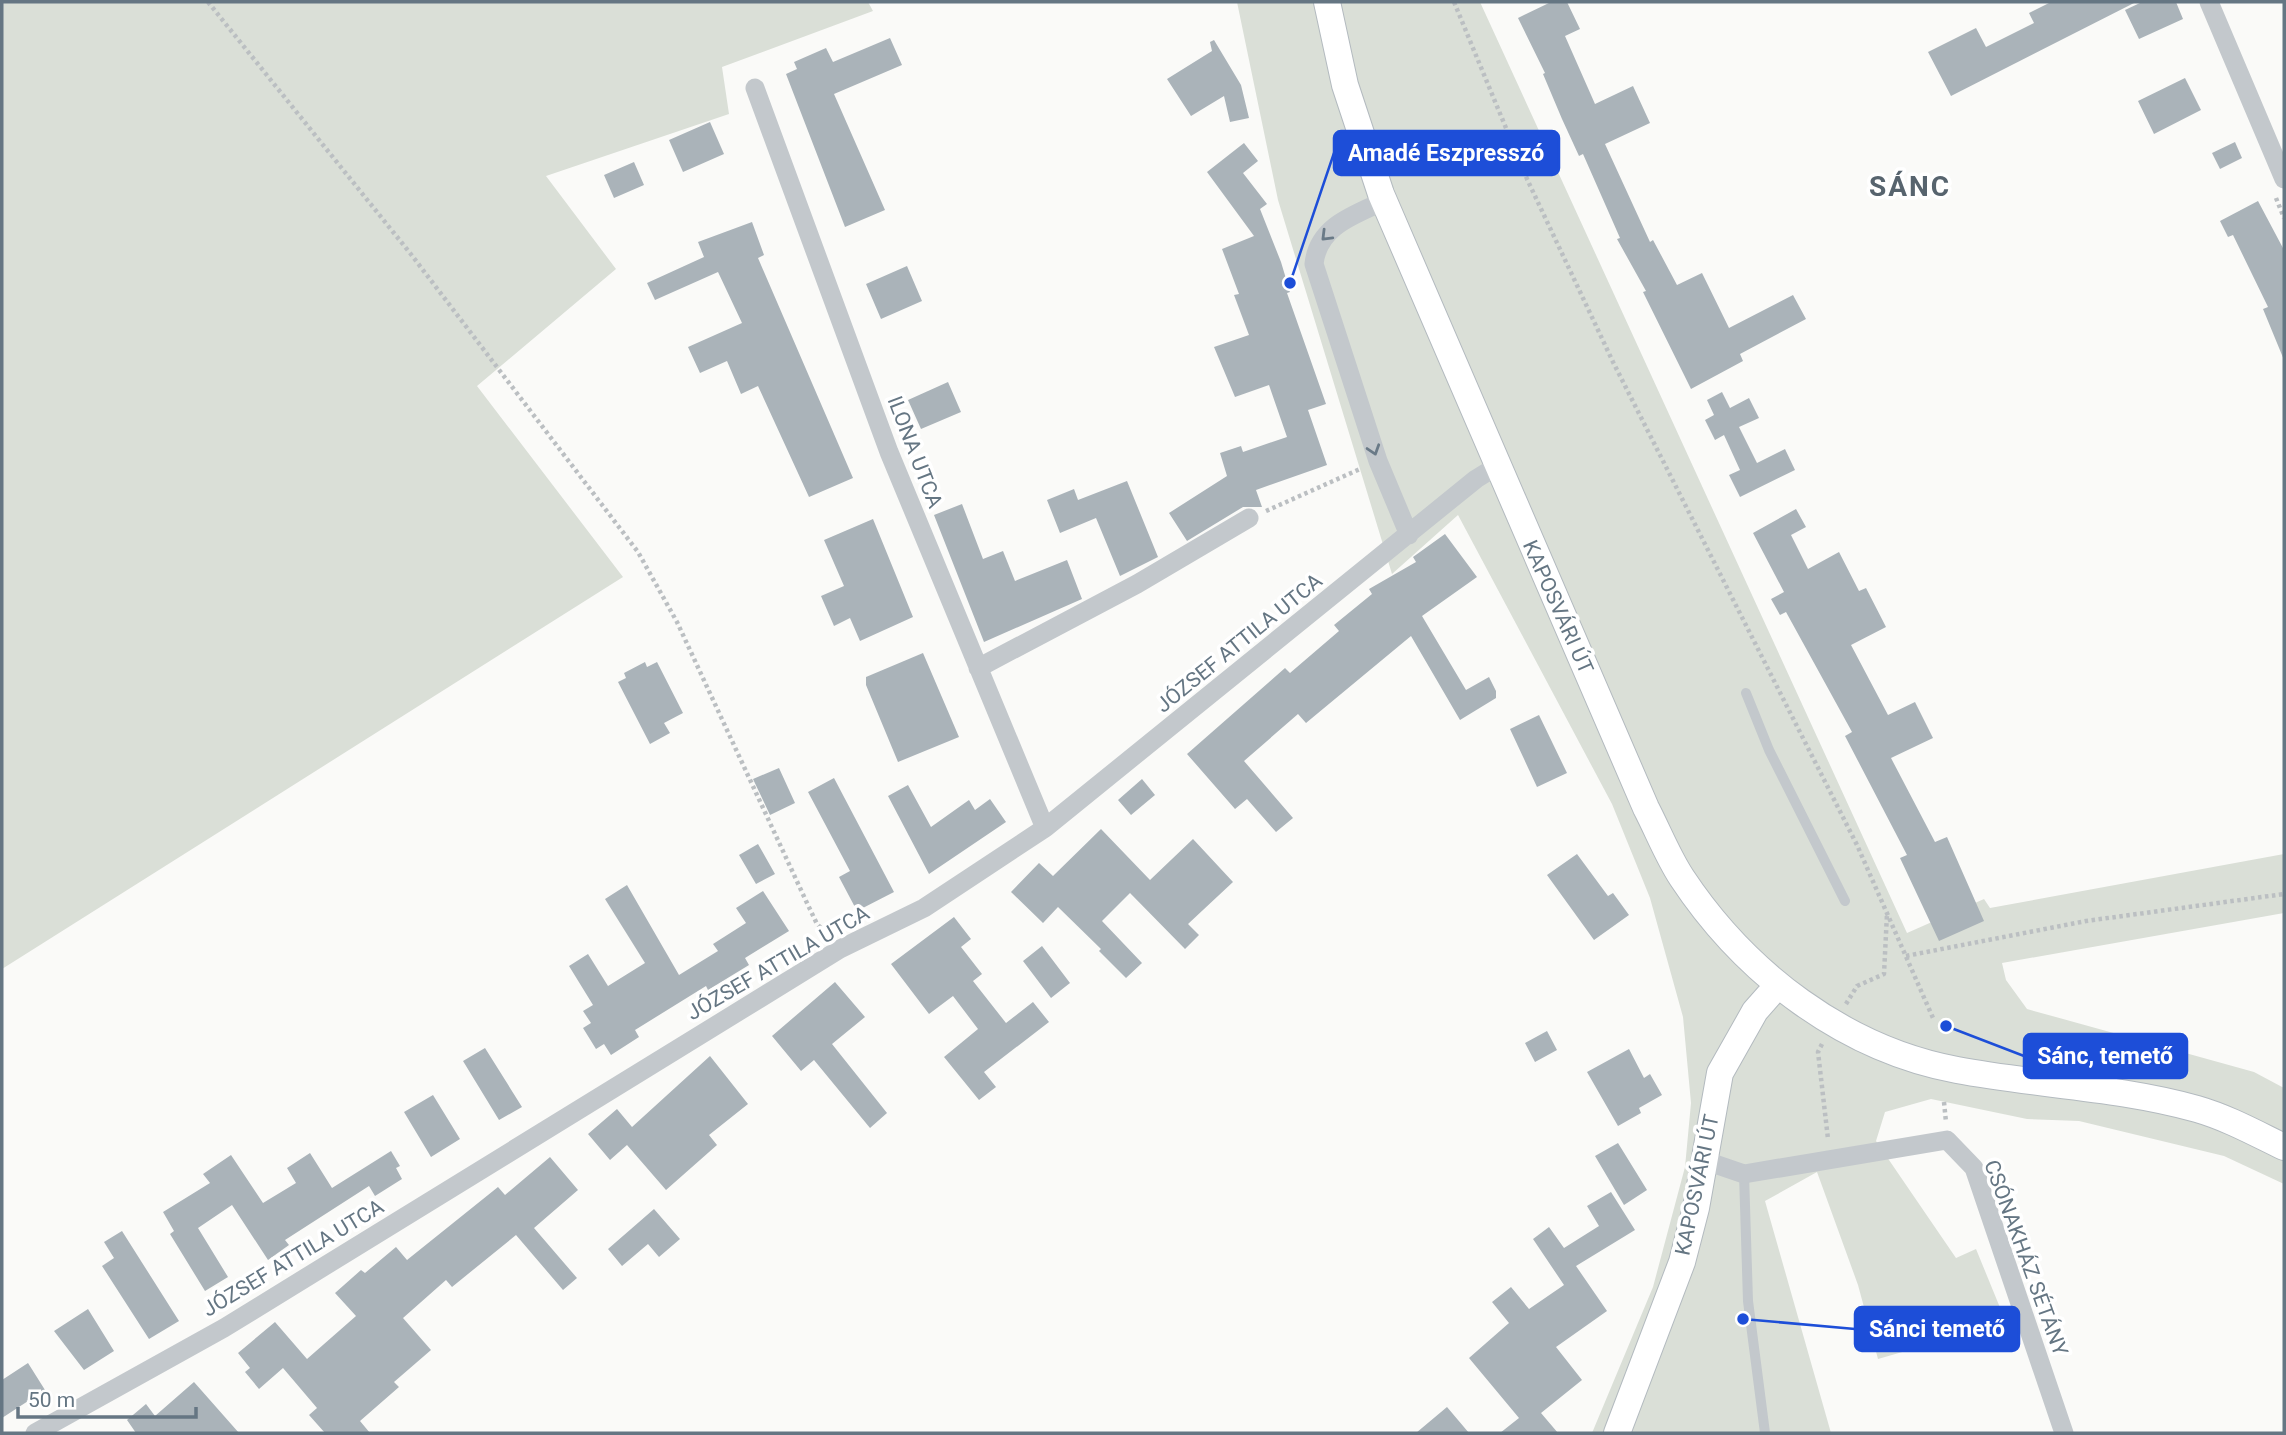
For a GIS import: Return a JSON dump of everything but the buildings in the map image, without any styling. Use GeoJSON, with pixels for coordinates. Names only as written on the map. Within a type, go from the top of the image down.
{"type":"FeatureCollection","features":[{"type":"Feature","properties":{"kind":"main road","name":"KAPOSVÁRI ÚT"},"geometry":{"type":"LineString","coordinates":[[1327,2],[1359,134],[1384,201],[1646,808],[1681,877],[1723,932],[1778,985],[1833,1023],[1908,1057],[1955,1070],[2127,1095],[2196,1109],[2240,1124],[2284,1147]]}},
{"type":"Feature","properties":{"kind":"main road","name":"KAPOSVÁRI ÚT"},"geometry":{"type":"LineString","coordinates":[[1617,1433],[1682,1262],[1706,1161],[1715,1092],[1726,1059],[1755,1011],[1778,985]]}},
{"type":"Feature","properties":{"kind":"street"},"geometry":{"type":"LineString","coordinates":[[2209,2],[2284,179]]}},
{"type":"Feature","properties":{"kind":"street","name":"ILONA UTCA"},"geometry":{"type":"LineString","coordinates":[[754,88],[889,452],[1045,828]]}},
{"type":"Feature","properties":{"kind":"street"},"geometry":{"type":"LineString","coordinates":[[1384,201],[1331,230],[1319,241],[1314,264],[1378,461],[1409,535]]}},
{"type":"Feature","properties":{"kind":"street","name":"JÓZSEF ATTILA UTCA"},"geometry":{"type":"LineString","coordinates":[[35,1433],[224,1328],[840,949],[924,908],[1045,828],[1497,466]]}},
{"type":"Feature","properties":{"kind":"street"},"geometry":{"type":"LineString","coordinates":[[978,668],[1137,584],[1249,518]]}},
{"type":"Feature","properties":{"kind":"street","name":"CSÓNAKHÁZ SÉTÁNY"},"geometry":{"type":"LineString","coordinates":[[1744,1174],[1947,1140],[1974,1168],[2064,1433]]}},
{"type":"Feature","properties":{"kind":"street"},"geometry":{"type":"LineString","coordinates":[[1706,1161],[1744,1174]]}},
{"type":"Feature","properties":{"kind":"lane"},"geometry":{"type":"LineString","coordinates":[[1746,693],[1769,750],[1845,901]]}},
{"type":"Feature","properties":{"kind":"lane"},"geometry":{"type":"LineString","coordinates":[[1744,1174],[1748,1301],[1765,1433]]}},
{"type":"Feature","properties":{"kind":"path"},"geometry":{"type":"LineString","coordinates":[[208,2],[410,253],[638,552],[677,622],[817,924],[840,949]]}},
{"type":"Feature","properties":{"kind":"path"},"geometry":{"type":"LineString","coordinates":[[1454,2],[1518,157],[1607,350],[1660,450],[1696,532],[1751,630],[1887,913],[1933,1018]]}},
{"type":"Feature","properties":{"kind":"path"},"geometry":{"type":"LineString","coordinates":[[1249,518],[1378,461]]}},
{"type":"Feature","properties":{"kind":"path"},"geometry":{"type":"LineString","coordinates":[[1906,956],[2086,921],[2284,894]]}},
{"type":"Feature","properties":{"kind":"shaded area"},"geometry":{"type":"Polygon","coordinates":[[[2,2],[868,2],[873,11],[722,67],[729,114],[546,176],[616,269],[477,386],[623,577],[2,969],[2,2]]]}},
{"type":"Feature","properties":{"kind":"shaded area"},"geometry":{"type":"Polygon","coordinates":[[[1237,2],[1480,2],[1907,933],[1984,899],[1990,908],[2284,854],[2284,913],[2002,963],[2006,980],[2027,1009],[2254,1072],[2284,1088],[2284,1184],[2224,1156],[2079,1121],[2027,1119],[1931,1099],[1885,1112],[1876,1141],[1956,1258],[1976,1249],[2001,1310],[1976,1318],[1972,1332],[1878,1359],[1858,1285],[1817,1172],[1765,1201],[1831,1433],[1592,1433],[1653,1287],[1685,1167],[1691,1103],[1683,1017],[1650,898],[1612,804],[1458,515],[1392,574],[1278,200],[1237,2]]]}},
{"type":"Feature","properties":{"kind":"place","name":"Amadé Eszpresszó"},"geometry":{"type":"Point","coordinates":[1290,283]}},
{"type":"Feature","properties":{"kind":"place","name":"Sánc, temető"},"geometry":{"type":"Point","coordinates":[1946,1026]}},
{"type":"Feature","properties":{"kind":"place","name":"Sánci temető"},"geometry":{"type":"Point","coordinates":[1743,1319]}},
{"type":"Feature","properties":{"kind":"district","name":"SÁNC"},"geometry":{"type":"Point","coordinates":[1910,186]}}]}
